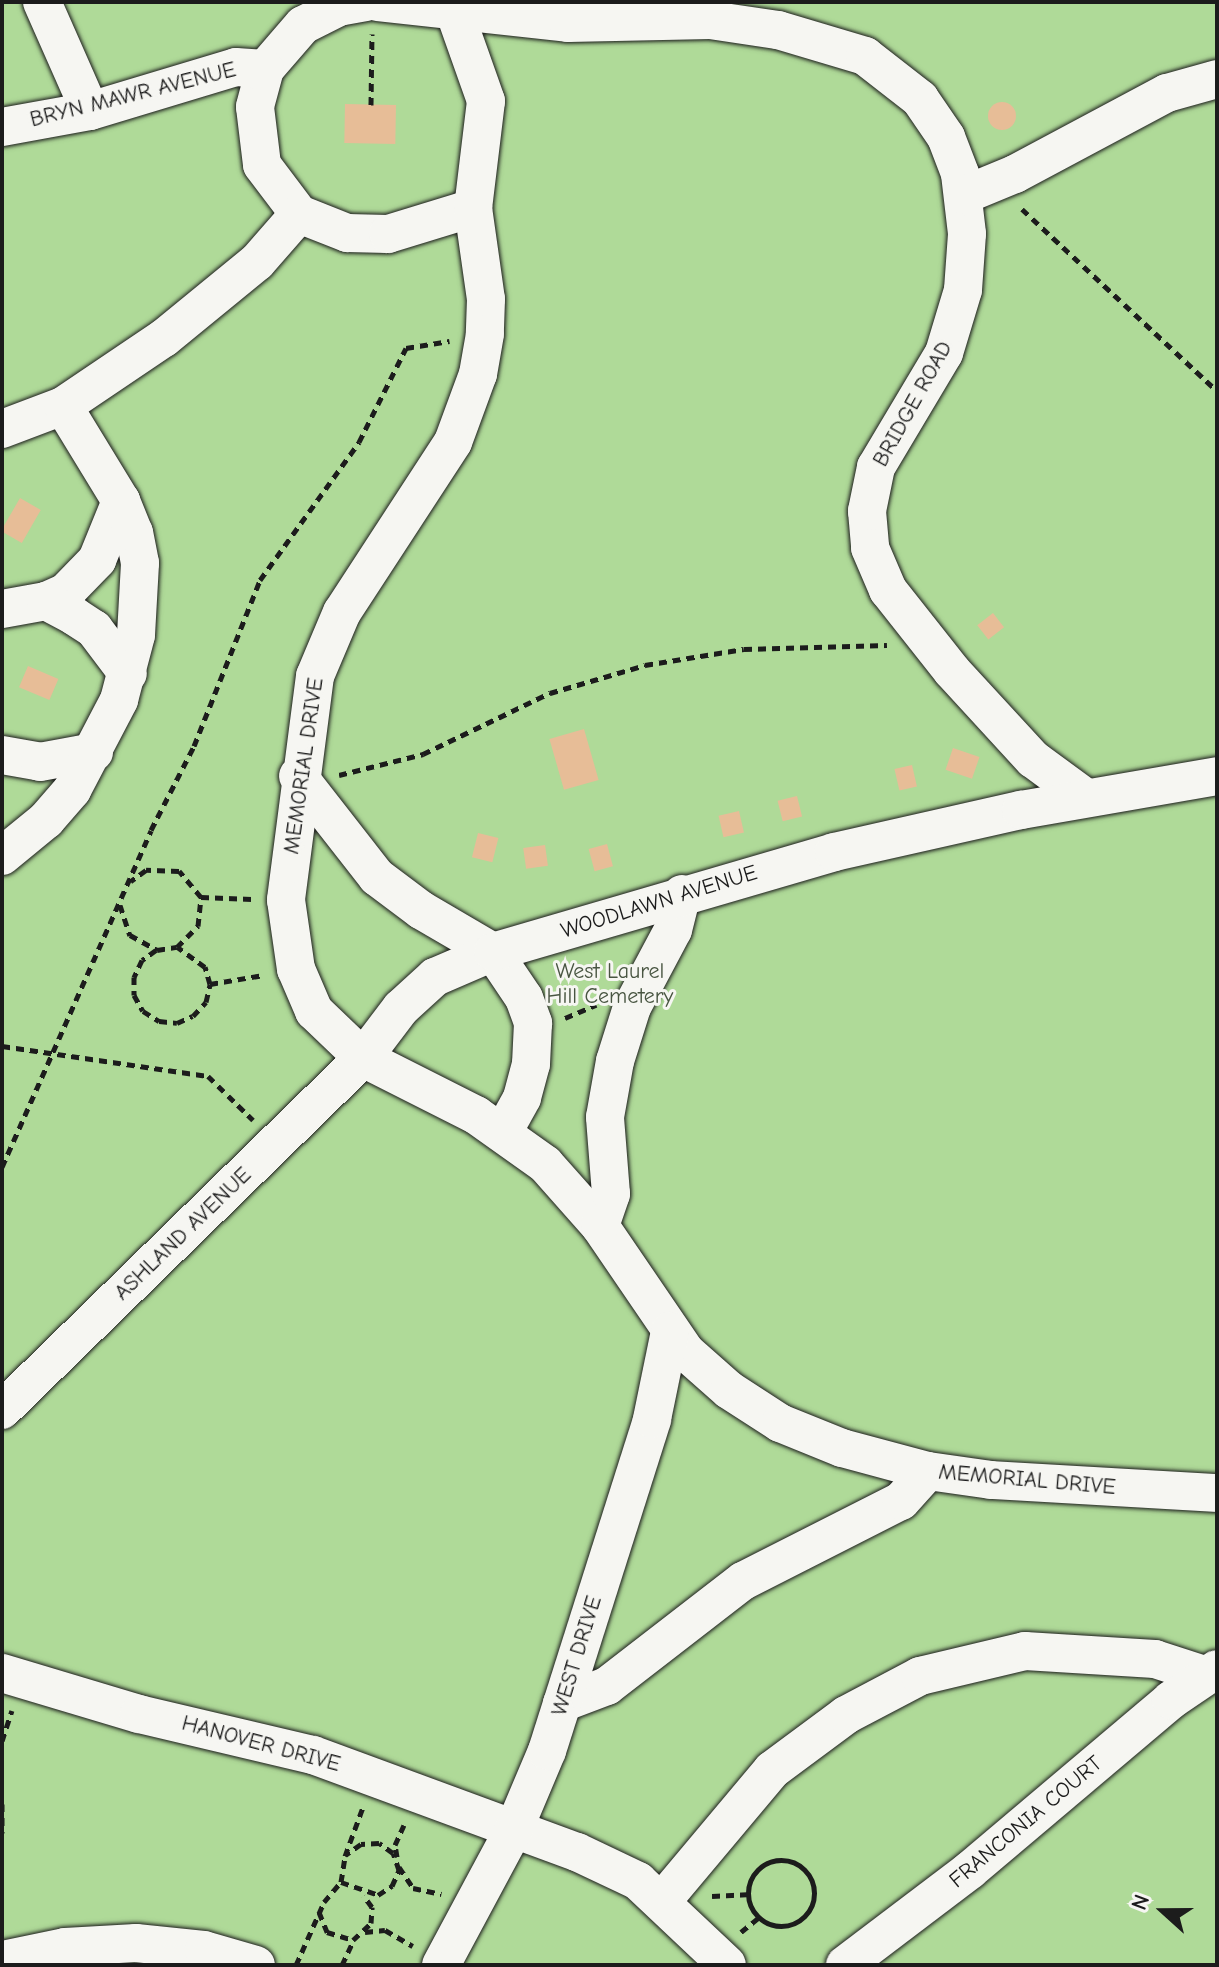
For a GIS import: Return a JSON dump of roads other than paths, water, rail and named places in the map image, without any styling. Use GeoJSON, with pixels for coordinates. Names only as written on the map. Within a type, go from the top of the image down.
{"type":"FeatureCollection","features":[{"type":"Feature","properties":{"kind":"lane"},"geometry":{"type":"LineString","coordinates":[[42,2],[90,111]]}},
{"type":"Feature","properties":{"kind":"lane"},"geometry":{"type":"LineString","coordinates":[[453,8],[366,5],[303,25],[265,69],[255,107],[256,142],[274,185],[299,214],[367,235],[409,229],[473,208]]}},
{"type":"Feature","properties":{"kind":"lane","name":"BRIDGE ROAD"},"geometry":{"type":"LineString","coordinates":[[453,8],[603,25],[724,12],[825,41],[886,68],[934,118],[979,190],[952,335],[885,447],[867,511],[866,529],[878,568],[921,633],[1033,759],[1086,798]]}},
{"type":"Feature","properties":{"kind":"lane","name":"MEMORIAL DRIVE"},"geometry":{"type":"LineString","coordinates":[[453,8],[486,101],[473,208],[486,299],[485,334],[478,374],[453,442],[353,593],[326,644],[308,707],[286,900],[296,969],[314,1011],[363,1058],[503,1132],[545,1164],[600,1226],[670,1331],[729,1390],[780,1423],[842,1448],[928,1471],[991,1480],[1217,1493]]}},
{"type":"Feature","properties":{"kind":"lane","name":"BRYN MAWR AVENUE"},"geometry":{"type":"LineString","coordinates":[[2,127],[90,111],[236,67],[265,69]]}},
{"type":"Feature","properties":{"kind":"lane"},"geometry":{"type":"LineString","coordinates":[[979,190],[1143,104],[1217,79]]}},
{"type":"Feature","properties":{"kind":"lane"},"geometry":{"type":"LineString","coordinates":[[2,429],[63,406],[217,298],[299,214]]}},
{"type":"Feature","properties":{"kind":"lane"},"geometry":{"type":"LineString","coordinates":[[2,856],[46,820],[94,752],[128,674],[140,563],[121,501],[63,406]]}},
{"type":"Feature","properties":{"kind":"lane"},"geometry":{"type":"LineString","coordinates":[[2,609],[46,601],[66,592],[97,560],[121,501]]}},
{"type":"Feature","properties":{"kind":"lane"},"geometry":{"type":"LineString","coordinates":[[46,601],[94,629],[128,674]]}},
{"type":"Feature","properties":{"kind":"lane"},"geometry":{"type":"LineString","coordinates":[[2,755],[40,762],[94,752]]}},
{"type":"Feature","properties":{"kind":"lane"},"geometry":{"type":"LineString","coordinates":[[298,776],[377,877],[421,910],[493,952],[524,998],[533,1023],[531,1064],[522,1098],[503,1132]]}},
{"type":"Feature","properties":{"kind":"lane"},"geometry":{"type":"LineString","coordinates":[[1086,798],[1217,776]]}},
{"type":"Feature","properties":{"kind":"lane","name":"WOODLAWN AVENUE"},"geometry":{"type":"LineString","coordinates":[[363,1058],[415,992],[435,977],[493,952],[682,894],[834,852],[1086,798]]}},
{"type":"Feature","properties":{"kind":"lane"},"geometry":{"type":"LineString","coordinates":[[600,1226],[611,1194],[605,1139],[607,1097],[622,1035],[673,930],[682,894]]}},
{"type":"Feature","properties":{"kind":"lane","name":"ASHLAND AVENUE"},"geometry":{"type":"LineString","coordinates":[[2,1410],[363,1058]]}},
{"type":"Feature","properties":{"kind":"lane"},"geometry":{"type":"LineString","coordinates":[[545,1164],[605,1139]]}},
{"type":"Feature","properties":{"kind":"lane","name":"WEST DRIVE"},"geometry":{"type":"LineString","coordinates":[[430,1961],[484,1884],[514,1829],[562,1703],[652,1419],[670,1331]]}},
{"type":"Feature","properties":{"kind":"lane"},"geometry":{"type":"LineString","coordinates":[[562,1703],[607,1686],[743,1581],[901,1501],[928,1471]]}},
{"type":"Feature","properties":{"kind":"lane","name":"FRANCONIA COURT"},"geometry":{"type":"LineString","coordinates":[[663,1900],[772,1770],[846,1715],[920,1676],[1025,1651],[1155,1659],[1211,1672]]}},
{"type":"Feature","properties":{"kind":"lane","name":"FRANCONIA COURT"},"geometry":{"type":"LineString","coordinates":[[845,1965],[970,1870],[1211,1672]]}},
{"type":"Feature","properties":{"kind":"lane","name":"HANOVER DRIVE"},"geometry":{"type":"LineString","coordinates":[[2,1673],[375,1775],[609,1866],[663,1900],[727,1965]]}},
{"type":"Feature","properties":{"kind":"lane"},"geometry":{"type":"LineString","coordinates":[[2,1960],[65,1947],[136,1943],[204,1950],[256,1965]]}},
{"type":"Feature","properties":{"kind":"park label","name":"West Laurel Hill Cemetery"},"geometry":{"type":"Point","coordinates":[610,984]}}]}
